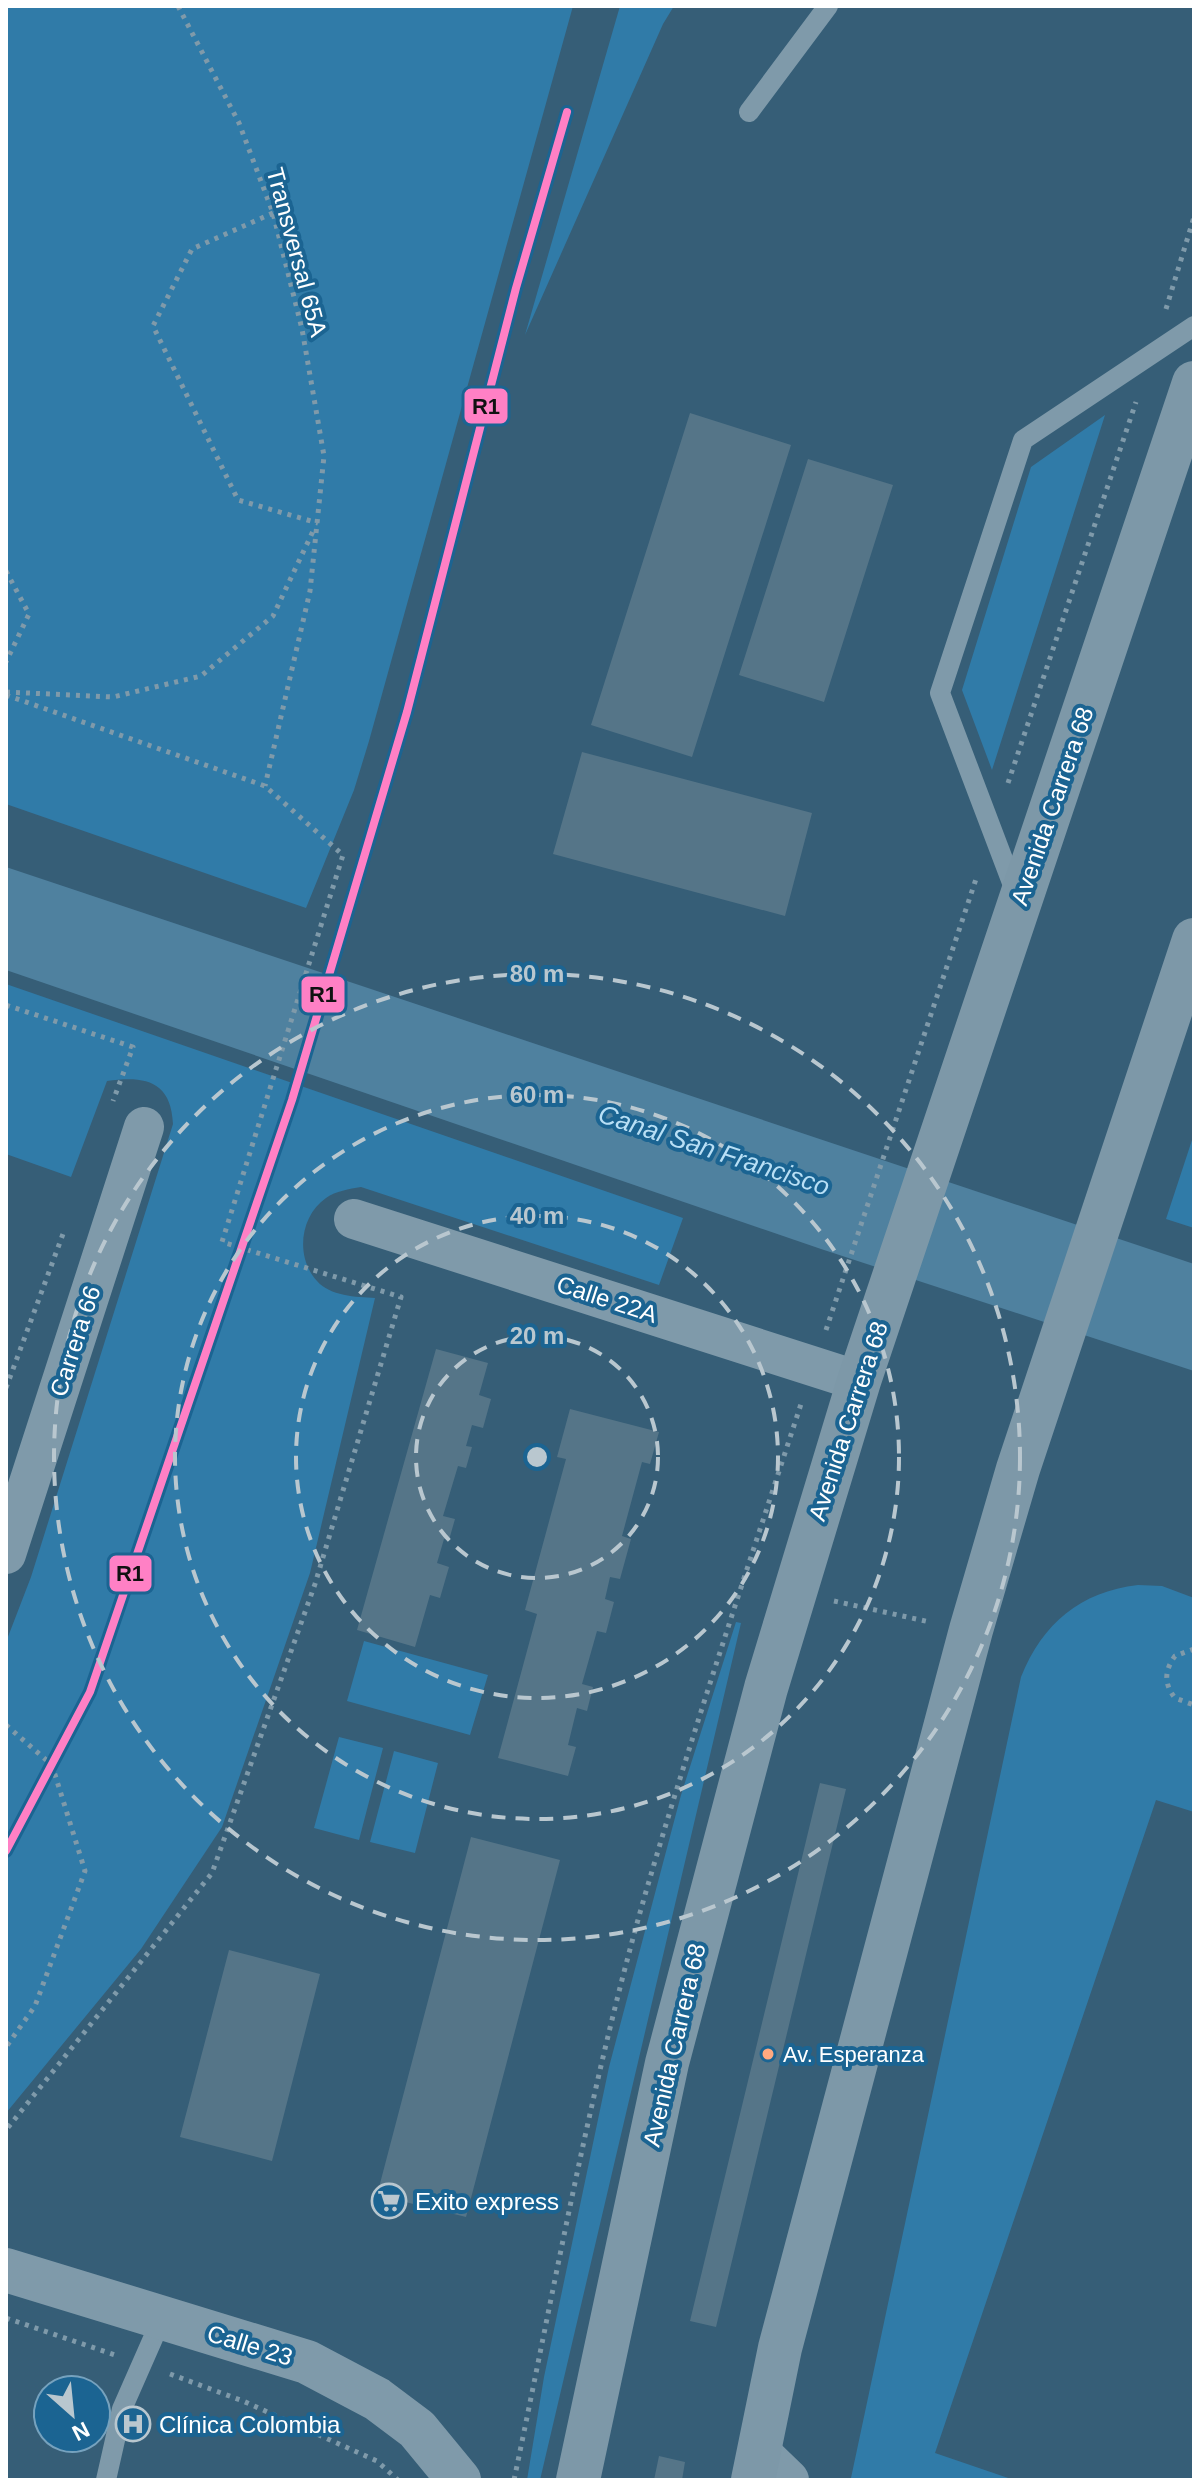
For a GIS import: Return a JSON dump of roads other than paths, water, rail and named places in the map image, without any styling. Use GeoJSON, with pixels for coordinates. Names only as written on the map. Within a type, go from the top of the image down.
{"type":"FeatureCollection","features":[{"type":"Feature","properties":{"kind":"main road","name":"Avenida Carrera 68"},"geometry":{"type":"LineString","coordinates":[[578,2480],[667,2063],[719,1860],[795,1593],[859,1381],[1194,383]]}},
{"type":"Feature","properties":{"kind":"main road"},"geometry":{"type":"LineString","coordinates":[[767,2470],[780,2348],[971,1630],[1018,1469],[1105,1206],[1184,989],[1194,940]]}},
{"type":"Feature","properties":{"kind":"street","name":"Carrera 66"},"geometry":{"type":"LineString","coordinates":[[6,1554],[144,1127]]}},
{"type":"Feature","properties":{"kind":"street","name":"Calle 22A"},"geometry":{"type":"LineString","coordinates":[[354,1219],[859,1381]]}},
{"type":"Feature","properties":{"kind":"street","name":"Calle 23"},"geometry":{"type":"LineString","coordinates":[[6,2270],[307,2362],[377,2399],[417,2429],[459,2480]]}},
{"type":"Feature","properties":{"kind":"lane"},"geometry":{"type":"LineString","coordinates":[[749,112],[828,6]]}},
{"type":"Feature","properties":{"kind":"lane"},"geometry":{"type":"LineString","coordinates":[[1020,903],[940,693],[1023,440],[1194,326]]}},
{"type":"Feature","properties":{"kind":"lane"},"geometry":{"type":"LineString","coordinates":[[106,2480],[122,2409],[162,2318]]}},
{"type":"Feature","properties":{"kind":"water","name":"Canal San Francisco"},"geometry":{"type":"Polygon","coordinates":[[[6,867],[1194,1264],[1194,1371],[821,1249],[6,970],[6,867]]]}},
{"type":"Feature","properties":{"kind":"place","name":"Av. Esperanza"},"geometry":{"type":"Point","coordinates":[768,2054]}},
{"type":"Feature","properties":{"kind":"place","name":"Exito express"},"geometry":{"type":"Point","coordinates":[389,2201]}},
{"type":"Feature","properties":{"kind":"place","name":"Clínica Colombia"},"geometry":{"type":"Point","coordinates":[133,2424]}}]}
